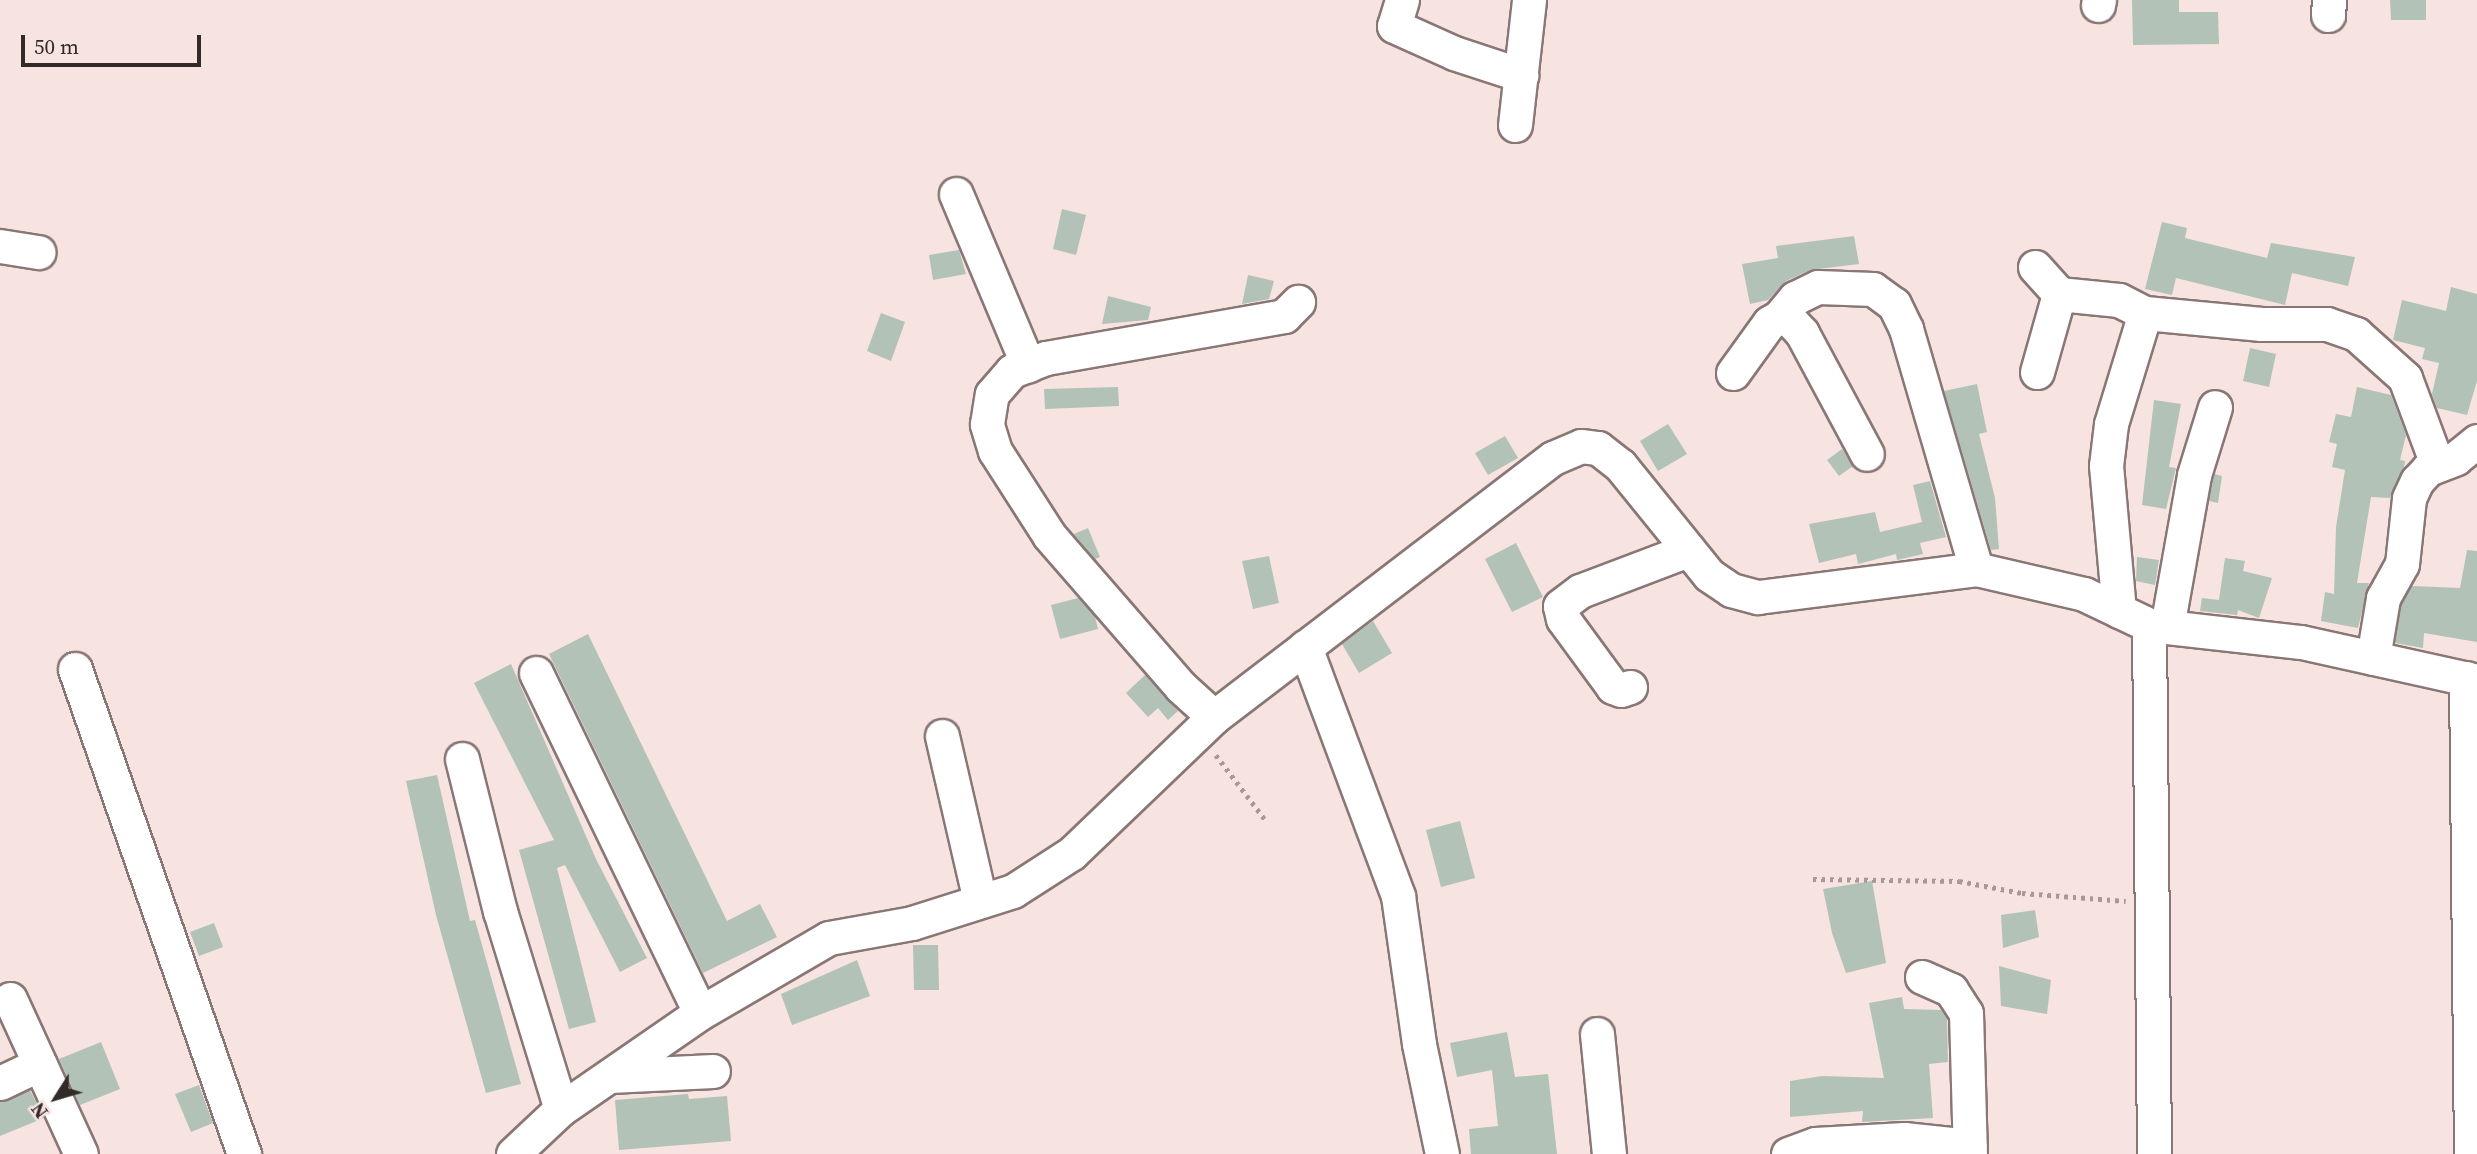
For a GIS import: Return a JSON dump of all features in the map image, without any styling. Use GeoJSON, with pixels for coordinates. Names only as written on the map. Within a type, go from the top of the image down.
{"type":"FeatureCollection","features":[{"type":"Feature","properties":{"kind":"street"},"geometry":{"type":"LineString","coordinates":[[1402,0],[1394,26],[1454,53],[1521,75]]}},
{"type":"Feature","properties":{"kind":"street"},"geometry":{"type":"LineString","coordinates":[[1515,125],[1530,0]]}},
{"type":"Feature","properties":{"kind":"street"},"geometry":{"type":"LineString","coordinates":[[956,194],[1028,365]]}},
{"type":"Feature","properties":{"kind":"street"},"geometry":{"type":"LineString","coordinates":[[0,246],[39,252]]}},
{"type":"Feature","properties":{"kind":"street"},"geometry":{"type":"LineString","coordinates":[[2035,267],[2059,294],[2119,300],[2145,313],[2262,324],[2327,324],[2356,334],[2405,378],[2437,464]]}},
{"type":"Feature","properties":{"kind":"street"},"geometry":{"type":"LineString","coordinates":[[1733,373],[1756,336],[1779,317],[1795,298],[1818,287],[1873,289],[1894,304],[1906,329],[1976,569]]}},
{"type":"Feature","properties":{"kind":"street"},"geometry":{"type":"LineString","coordinates":[[2037,372],[2059,294]]}},
{"type":"Feature","properties":{"kind":"street"},"geometry":{"type":"LineString","coordinates":[[1208,723],[1181,687],[1049,535],[995,451],[987,424],[992,394],[1012,371],[1028,365],[1284,316],[1298,302]]}},
{"type":"Feature","properties":{"kind":"street"},"geometry":{"type":"LineString","coordinates":[[2119,611],[2106,466],[2112,424],[2145,313]]}},
{"type":"Feature","properties":{"kind":"street"},"geometry":{"type":"LineString","coordinates":[[1779,317],[1790,320],[1802,333],[1867,454]]}},
{"type":"Feature","properties":{"kind":"street"},"geometry":{"type":"LineString","coordinates":[[2154,1154],[2151,895],[2158,626],[2194,475],[2215,407]]}},
{"type":"Feature","properties":{"kind":"street"},"geometry":{"type":"LineString","coordinates":[[2373,658],[2383,598],[2402,565],[2409,498],[2422,474],[2437,464],[2456,458],[2477,441]]}},
{"type":"Feature","properties":{"kind":"street"},"geometry":{"type":"LineString","coordinates":[[513,1154],[561,1109],[700,1013],[829,938],[912,923],[1013,891],[1072,853],[1208,723],[1566,449],[1581,446],[1610,455],[1709,575],[1731,590],[1758,597],[1976,569],[2084,594],[2158,626],[2301,642],[2471,680],[2471,1154]]}},
{"type":"Feature","properties":{"kind":"street"},"geometry":{"type":"LineString","coordinates":[[1630,687],[1621,690],[1613,687],[1563,619],[1560,606],[1580,591],[1688,550]]}},
{"type":"Feature","properties":{"kind":"street"},"geometry":{"type":"LineString","coordinates":[[1305,647],[1398,896],[1419,1044],[1442,1154]]}},
{"type":"Feature","properties":{"kind":"street"},"geometry":{"type":"LineString","coordinates":[[75,669],[244,1154]]}},
{"type":"Feature","properties":{"kind":"street"},"geometry":{"type":"LineString","coordinates":[[536,673],[700,1013]]}},
{"type":"Feature","properties":{"kind":"street"},"geometry":{"type":"LineString","coordinates":[[942,736],[980,901]]}},
{"type":"Feature","properties":{"kind":"street"},"geometry":{"type":"LineString","coordinates":[[462,759],[500,911],[561,1109]]}},
{"type":"Feature","properties":{"kind":"street"},"geometry":{"type":"LineString","coordinates":[[1788,1154],[1815,1144],[1904,1139],[1970,1150],[1966,1013],[1951,990],[1922,977]]}},
{"type":"Feature","properties":{"kind":"street"},"geometry":{"type":"LineString","coordinates":[[10,999],[81,1154]]}},
{"type":"Feature","properties":{"kind":"street"},"geometry":{"type":"LineString","coordinates":[[1597,1034],[1609,1154]]}},
{"type":"Feature","properties":{"kind":"street"},"geometry":{"type":"LineString","coordinates":[[0,1083],[40,1064]]}},
{"type":"Feature","properties":{"kind":"street"},"geometry":{"type":"LineString","coordinates":[[610,1076],[713,1071]]}},
{"type":"Feature","properties":{"kind":"path"},"geometry":{"type":"LineString","coordinates":[[1208,723],[1225,770],[1267,822]]}},
{"type":"Feature","properties":{"kind":"path"},"geometry":{"type":"LineString","coordinates":[[1813,879],[1959,881],[2022,893],[2118,903],[2151,895]]}},
{"type":"Feature","properties":{"kind":"building"},"geometry":{"type":"Polygon","coordinates":[[[2132,0],[2179,0],[2179,12],[2218,12],[2219,44],[2133,45],[2132,0]]]}},
{"type":"Feature","properties":{"kind":"building"},"geometry":{"type":"Polygon","coordinates":[[[2390,0],[2426,0],[2426,20],[2391,20],[2390,0]]]}},
{"type":"Feature","properties":{"kind":"building"},"geometry":{"type":"Polygon","coordinates":[[[1062,209],[1086,215],[1076,255],[1053,249],[1062,209]]]}},
{"type":"Feature","properties":{"kind":"building"},"geometry":{"type":"Polygon","coordinates":[[[2162,222],[2187,228],[2185,238],[2267,258],[2271,243],[2355,257],[2348,286],[2292,273],[2285,305],[2176,278],[2172,295],[2145,289],[2162,222]]]}},
{"type":"Feature","properties":{"kind":"building"},"geometry":{"type":"Polygon","coordinates":[[[1854,236],[1859,264],[1810,270],[1786,281],[1768,300],[1750,304],[1742,264],[1778,258],[1776,246],[1854,236]]]}},
{"type":"Feature","properties":{"kind":"building"},"geometry":{"type":"Polygon","coordinates":[[[959,250],[966,274],[933,280],[929,255],[959,250]]]}},
{"type":"Feature","properties":{"kind":"building"},"geometry":{"type":"Polygon","coordinates":[[[1248,275],[1274,281],[1269,299],[1242,304],[1248,275]]]}},
{"type":"Feature","properties":{"kind":"building"},"geometry":{"type":"Polygon","coordinates":[[[2451,287],[2477,294],[2477,381],[2467,415],[2437,408],[2432,394],[2439,363],[2422,359],[2425,348],[2393,340],[2402,300],[2446,311],[2451,287]]]}},
{"type":"Feature","properties":{"kind":"building"},"geometry":{"type":"Polygon","coordinates":[[[1108,296],[1151,307],[1148,320],[1102,324],[1108,296]]]}},
{"type":"Feature","properties":{"kind":"building"},"geometry":{"type":"Polygon","coordinates":[[[881,313],[905,322],[891,361],[867,351],[881,313]]]}},
{"type":"Feature","properties":{"kind":"building"},"geometry":{"type":"Polygon","coordinates":[[[2250,348],[2276,354],[2269,387],[2243,381],[2250,348]]]}},
{"type":"Feature","properties":{"kind":"building"},"geometry":{"type":"Polygon","coordinates":[[[1977,384],[1987,432],[1979,434],[1995,498],[1999,549],[1991,550],[1944,391],[1977,384]]]}},
{"type":"Feature","properties":{"kind":"building"},"geometry":{"type":"Polygon","coordinates":[[[1118,387],[1119,406],[1045,409],[1044,389],[1118,387]]]}},
{"type":"Feature","properties":{"kind":"building"},"geometry":{"type":"Polygon","coordinates":[[[2357,387],[2391,395],[2406,435],[2400,460],[2405,461],[2404,467],[2390,498],[2371,497],[2357,583],[2369,583],[2358,628],[2321,621],[2325,592],[2334,594],[2336,527],[2345,470],[2332,467],[2337,444],[2329,442],[2336,414],[2351,417],[2357,387]]]}},
{"type":"Feature","properties":{"kind":"building"},"geometry":{"type":"Polygon","coordinates":[[[2154,400],[2181,404],[2169,467],[2176,468],[2166,509],[2142,505],[2154,400]]]}},
{"type":"Feature","properties":{"kind":"building"},"geometry":{"type":"Polygon","coordinates":[[[1668,424],[1687,454],[1658,471],[1640,441],[1668,424]]]}},
{"type":"Feature","properties":{"kind":"building"},"geometry":{"type":"Polygon","coordinates":[[[1505,436],[1518,458],[1488,475],[1475,453],[1505,436]]]}},
{"type":"Feature","properties":{"kind":"building"},"geometry":{"type":"Polygon","coordinates":[[[1842,449],[1853,466],[1839,476],[1827,460],[1842,449]]]}},
{"type":"Feature","properties":{"kind":"building"},"geometry":{"type":"Polygon","coordinates":[[[2214,474],[2222,476],[2218,503],[2209,501],[2214,474]]]}},
{"type":"Feature","properties":{"kind":"building"},"geometry":{"type":"Polygon","coordinates":[[[1930,481],[1946,537],[1920,543],[1923,554],[1897,560],[1896,554],[1858,564],[1856,554],[1819,563],[1809,524],[1875,512],[1880,532],[1922,522],[1913,485],[1930,481]]]}},
{"type":"Feature","properties":{"kind":"building"},"geometry":{"type":"Polygon","coordinates":[[[1088,528],[1100,557],[1095,559],[1074,534],[1088,528]]]}},
{"type":"Feature","properties":{"kind":"building"},"geometry":{"type":"Polygon","coordinates":[[[1516,543],[1543,597],[1512,612],[1485,559],[1516,543]]]}},
{"type":"Feature","properties":{"kind":"building"},"geometry":{"type":"Polygon","coordinates":[[[2467,550],[2477,551],[2477,642],[2424,633],[2423,648],[2395,643],[2401,604],[2412,586],[2460,588],[2467,550]]]}},
{"type":"Feature","properties":{"kind":"building"},"geometry":{"type":"Polygon","coordinates":[[[1269,556],[1279,603],[1253,609],[1242,561],[1269,556]]]}},
{"type":"Feature","properties":{"kind":"building"},"geometry":{"type":"Polygon","coordinates":[[[2137,557],[2159,560],[2155,585],[2136,581],[2137,557]]]}},
{"type":"Feature","properties":{"kind":"building"},"geometry":{"type":"Polygon","coordinates":[[[2225,558],[2245,561],[2243,571],[2272,578],[2259,618],[2238,610],[2237,615],[2200,611],[2202,598],[2219,600],[2225,558]]]}},
{"type":"Feature","properties":{"kind":"building"},"geometry":{"type":"Polygon","coordinates":[[[1078,598],[1095,617],[1098,629],[1060,639],[1051,605],[1078,598]]]}},
{"type":"Feature","properties":{"kind":"building"},"geometry":{"type":"Polygon","coordinates":[[[1373,621],[1392,653],[1359,673],[1342,644],[1373,621]]]}},
{"type":"Feature","properties":{"kind":"building"},"geometry":{"type":"Polygon","coordinates":[[[588,634],[727,921],[760,904],[777,937],[703,973],[549,654],[588,634]]]}},
{"type":"Feature","properties":{"kind":"building"},"geometry":{"type":"Polygon","coordinates":[[[511,664],[596,859],[647,958],[620,972],[565,865],[557,868],[596,1022],[569,1029],[519,850],[554,840],[474,683],[511,664]]]}},
{"type":"Feature","properties":{"kind":"building"},"geometry":{"type":"Polygon","coordinates":[[[1145,675],[1178,711],[1168,720],[1158,708],[1148,717],[1126,693],[1145,675]]]}},
{"type":"Feature","properties":{"kind":"building"},"geometry":{"type":"Polygon","coordinates":[[[437,775],[470,921],[475,920],[521,1084],[486,1093],[436,915],[406,781],[437,775]]]}},
{"type":"Feature","properties":{"kind":"building"},"geometry":{"type":"Polygon","coordinates":[[[1460,821],[1475,878],[1441,887],[1426,830],[1460,821]]]}},
{"type":"Feature","properties":{"kind":"building"},"geometry":{"type":"Polygon","coordinates":[[[1872,881],[1886,963],[1846,973],[1832,933],[1823,889],[1872,881]]]}},
{"type":"Feature","properties":{"kind":"building"},"geometry":{"type":"Polygon","coordinates":[[[2035,910],[2039,937],[2003,948],[2001,915],[2035,910]]]}},
{"type":"Feature","properties":{"kind":"building"},"geometry":{"type":"Polygon","coordinates":[[[214,923],[223,947],[199,956],[190,932],[214,923]]]}},
{"type":"Feature","properties":{"kind":"building"},"geometry":{"type":"Polygon","coordinates":[[[913,945],[938,945],[939,990],[914,990],[913,945]]]}},
{"type":"Feature","properties":{"kind":"building"},"geometry":{"type":"Polygon","coordinates":[[[857,960],[870,996],[792,1025],[781,994],[857,960]]]}},
{"type":"Feature","properties":{"kind":"building"},"geometry":{"type":"Polygon","coordinates":[[[1999,966],[2051,980],[2047,1014],[2001,1006],[1999,966]]]}},
{"type":"Feature","properties":{"kind":"building"},"geometry":{"type":"Polygon","coordinates":[[[1902,997],[1904,1009],[1941,1010],[1947,1019],[1948,1062],[1929,1064],[1933,1118],[1862,1122],[1863,1111],[1790,1117],[1790,1081],[1822,1076],[1884,1078],[1869,1003],[1902,997]]]}},
{"type":"Feature","properties":{"kind":"building"},"geometry":{"type":"Polygon","coordinates":[[[1507,1032],[1515,1077],[1548,1074],[1557,1154],[1471,1154],[1469,1129],[1498,1126],[1492,1070],[1457,1077],[1450,1043],[1507,1032]]]}},
{"type":"Feature","properties":{"kind":"building"},"geometry":{"type":"Polygon","coordinates":[[[101,1042],[120,1089],[80,1105],[59,1059],[101,1042]]]}},
{"type":"Feature","properties":{"kind":"building"},"geometry":{"type":"Polygon","coordinates":[[[199,1085],[213,1123],[191,1132],[175,1094],[199,1085]]]}},
{"type":"Feature","properties":{"kind":"building"},"geometry":{"type":"Polygon","coordinates":[[[30,1090],[44,1118],[0,1136],[0,1102],[30,1090]]]}},
{"type":"Feature","properties":{"kind":"building"},"geometry":{"type":"Polygon","coordinates":[[[688,1094],[689,1099],[727,1096],[731,1141],[619,1150],[615,1100],[688,1094]]]}}]}
